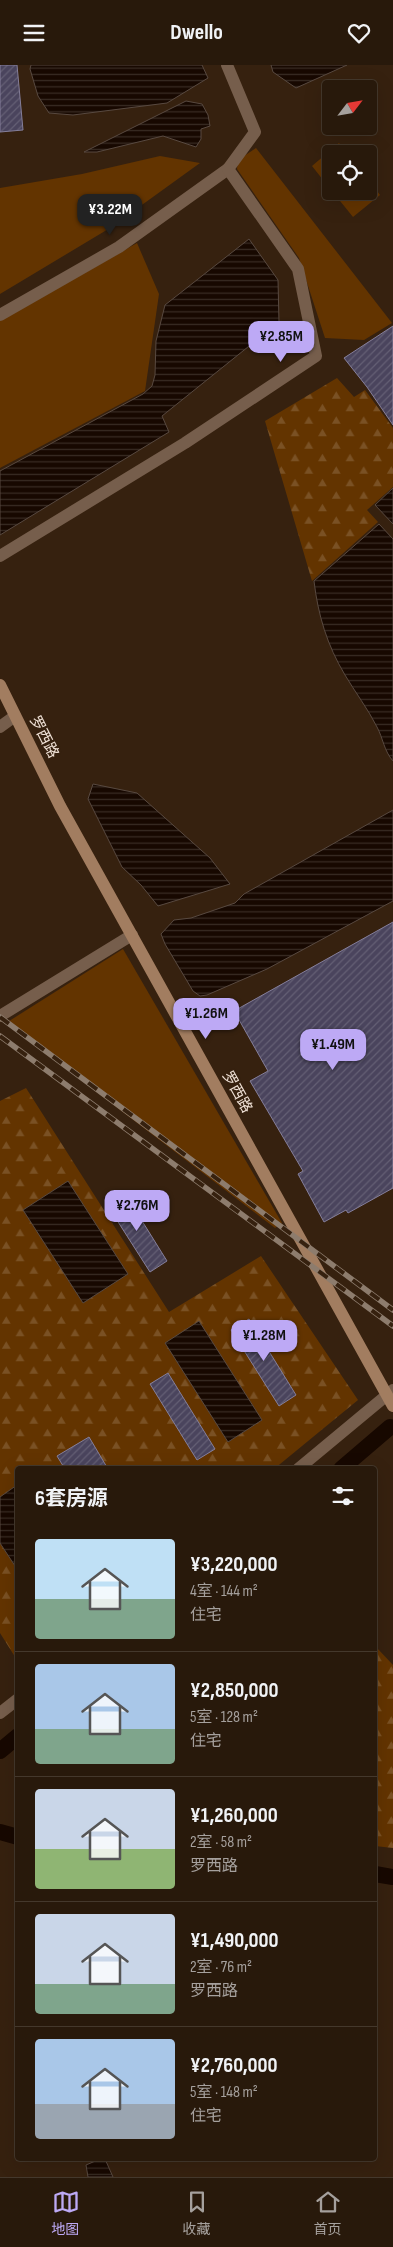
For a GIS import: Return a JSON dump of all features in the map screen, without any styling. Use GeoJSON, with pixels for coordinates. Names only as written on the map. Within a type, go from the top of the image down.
{"type":"FeatureCollection","features":[{"type":"Feature","properties":{"kind":"street"},"geometry":{"type":"LineString","coordinates":[[0,315],[119,247],[228,169],[255,132],[227,65]]}},
{"type":"Feature","properties":{"kind":"street"},"geometry":{"type":"LineString","coordinates":[[0,556],[185,443],[316,356],[298,269],[228,169]]}},
{"type":"Feature","properties":{"kind":"street","name":"罗西路"},"geometry":{"type":"LineString","coordinates":[[0,685],[60,806],[391,1397]]}},
{"type":"Feature","properties":{"kind":"street"},"geometry":{"type":"LineString","coordinates":[[0,727],[15,716]]}},
{"type":"Feature","properties":{"kind":"street"},"geometry":{"type":"LineString","coordinates":[[0,1016],[132,935]]}},
{"type":"Feature","properties":{"kind":"street"},"geometry":{"type":"LineString","coordinates":[[302,1466],[391,1397]]}},
{"type":"Feature","properties":{"kind":"street"},"geometry":{"type":"LineString","coordinates":[[0,1713],[15,1701]]}},
{"type":"Feature","properties":{"kind":"green space"},"geometry":{"type":"Polygon","coordinates":[[[256,148],[392,323],[364,340],[325,338],[299,258],[237,169],[238,160],[256,148]]]}},
{"type":"Feature","properties":{"kind":"green space"},"geometry":{"type":"Polygon","coordinates":[[[160,156],[200,163],[110,228],[0,294],[0,188],[82,174],[160,156]]]}},
{"type":"Feature","properties":{"kind":"green space"},"geometry":{"type":"Polygon","coordinates":[[[322,157],[322,179],[312,166],[322,157]]]}},
{"type":"Feature","properties":{"kind":"green space"},"geometry":{"type":"Polygon","coordinates":[[[339,200],[374,200],[353,217],[339,200]]]}},
{"type":"Feature","properties":{"kind":"green space"},"geometry":{"type":"Polygon","coordinates":[[[137,243],[159,294],[145,391],[0,468],[0,321],[137,243]]]}},
{"type":"Feature","properties":{"kind":"green space"},"geometry":{"type":"Polygon","coordinates":[[[337,378],[354,397],[365,390],[393,428],[393,487],[367,510],[378,522],[312,581],[265,421],[337,378]]]}},
{"type":"Feature","properties":{"kind":"green space"},"geometry":{"type":"Polygon","coordinates":[[[123,949],[282,1223],[275,1228],[6,1023],[123,949]]]}},
{"type":"Feature","properties":{"kind":"green space"},"geometry":{"type":"Polygon","coordinates":[[[26,1088],[169,1312],[261,1256],[358,1400],[278,1466],[15,1466],[15,1657],[0,1633],[0,1101],[26,1088]]]}},
{"type":"Feature","properties":{"kind":"green space"},"geometry":{"type":"Polygon","coordinates":[[[377,1648],[393,1665],[393,1848],[377,1846],[377,1648]]]}},
{"type":"Feature","properties":{"kind":"shaded area"},"geometry":{"type":"Polygon","coordinates":[[[31,65],[202,65],[208,78],[167,103],[73,115],[49,113],[38,96],[30,69],[31,65]]]}},
{"type":"Feature","properties":{"kind":"shaded area"},"geometry":{"type":"Polygon","coordinates":[[[271,65],[347,65],[296,88],[273,72],[271,65]]]}},
{"type":"Feature","properties":{"kind":"shaded area"},"geometry":{"type":"Polygon","coordinates":[[[186,101],[202,104],[208,115],[210,126],[201,129],[201,139],[196,147],[163,136],[97,152],[84,152],[186,101]]]}},
{"type":"Feature","properties":{"kind":"shaded area"},"geometry":{"type":"Polygon","coordinates":[[[249,239],[278,280],[279,322],[162,416],[169,432],[0,535],[0,471],[143,394],[152,386],[155,375],[156,341],[165,305],[249,239]]]}},
{"type":"Feature","properties":{"kind":"shaded area"},"geometry":{"type":"Polygon","coordinates":[[[393,488],[393,524],[375,505],[393,488]]]}},
{"type":"Feature","properties":{"kind":"shaded area"},"geometry":{"type":"Polygon","coordinates":[[[379,524],[393,539],[393,761],[379,731],[345,675],[328,641],[318,606],[314,581],[379,524]]]}},
{"type":"Feature","properties":{"kind":"shaded area"},"geometry":{"type":"Polygon","coordinates":[[[93,784],[137,793],[210,858],[230,884],[158,906],[141,885],[122,867],[88,799],[93,784]]]}},
{"type":"Feature","properties":{"kind":"shaded area"},"geometry":{"type":"Polygon","coordinates":[[[393,810],[393,901],[267,969],[207,995],[200,996],[193,991],[161,934],[174,920],[191,918],[235,903],[244,894],[393,810]]]}},
{"type":"Feature","properties":{"kind":"shaded area"},"geometry":{"type":"Polygon","coordinates":[[[68,1181],[128,1274],[83,1303],[23,1210],[68,1181]]]}},
{"type":"Feature","properties":{"kind":"shaded area"},"geometry":{"type":"Polygon","coordinates":[[[199,1321],[262,1420],[228,1442],[165,1343],[199,1321]]]}},
{"type":"Feature","properties":{"kind":"shaded area"},"geometry":{"type":"Polygon","coordinates":[[[15,1486],[15,1566],[0,1543],[0,1497],[15,1486]]]}},
{"type":"Feature","properties":{"kind":"shaded area"},"geometry":{"type":"Polygon","coordinates":[[[95,2161],[106,2161],[113,2177],[88,2177],[86,2165],[95,2161]]]}},
{"type":"Feature","properties":{"kind":"building"},"geometry":{"type":"Polygon","coordinates":[[[0,65],[17,65],[23,130],[0,132],[0,65]]]}},
{"type":"Feature","properties":{"kind":"building"},"geometry":{"type":"Polygon","coordinates":[[[393,326],[393,425],[344,358],[393,326]]]}},
{"type":"Feature","properties":{"kind":"building"},"geometry":{"type":"Polygon","coordinates":[[[393,922],[393,1188],[348,1213],[346,1210],[324,1222],[298,1174],[303,1171],[250,1081],[268,1071],[234,1011],[393,922]]]}},
{"type":"Feature","properties":{"kind":"building"},"geometry":{"type":"Polygon","coordinates":[[[124,1192],[167,1261],[150,1272],[106,1203],[124,1192]]]}},
{"type":"Feature","properties":{"kind":"building"},"geometry":{"type":"Polygon","coordinates":[[[249,1319],[296,1395],[279,1406],[231,1330],[249,1319]]]}},
{"type":"Feature","properties":{"kind":"building"},"geometry":{"type":"Polygon","coordinates":[[[168,1373],[215,1449],[197,1460],[150,1384],[168,1373]]]}},
{"type":"Feature","properties":{"kind":"building"},"geometry":{"type":"Polygon","coordinates":[[[89,1437],[106,1466],[63,1466],[57,1456],[89,1437]]]}},
{"type":"Feature","properties":{"kind":"waterway"},"geometry":{"type":"LineString","coordinates":[[344,1466],[390,1427]]}},
{"type":"Feature","properties":{"kind":"waterway"},"geometry":{"type":"LineString","coordinates":[[0,1751],[15,1738]]}},
{"type":"Feature","properties":{"kind":"waterway"},"geometry":{"type":"LineString","coordinates":[[0,1832],[15,1836]]}},
{"type":"Feature","properties":{"kind":"waterway"},"geometry":{"type":"LineString","coordinates":[[377,1874],[393,1877]]}},
{"type":"Feature","properties":{"kind":"railway"},"geometry":{"type":"LineString","coordinates":[[0,1017],[393,1310]]}},
{"type":"Feature","properties":{"kind":"railway"},"geometry":{"type":"LineString","coordinates":[[0,1036],[393,1326]]}}]}
